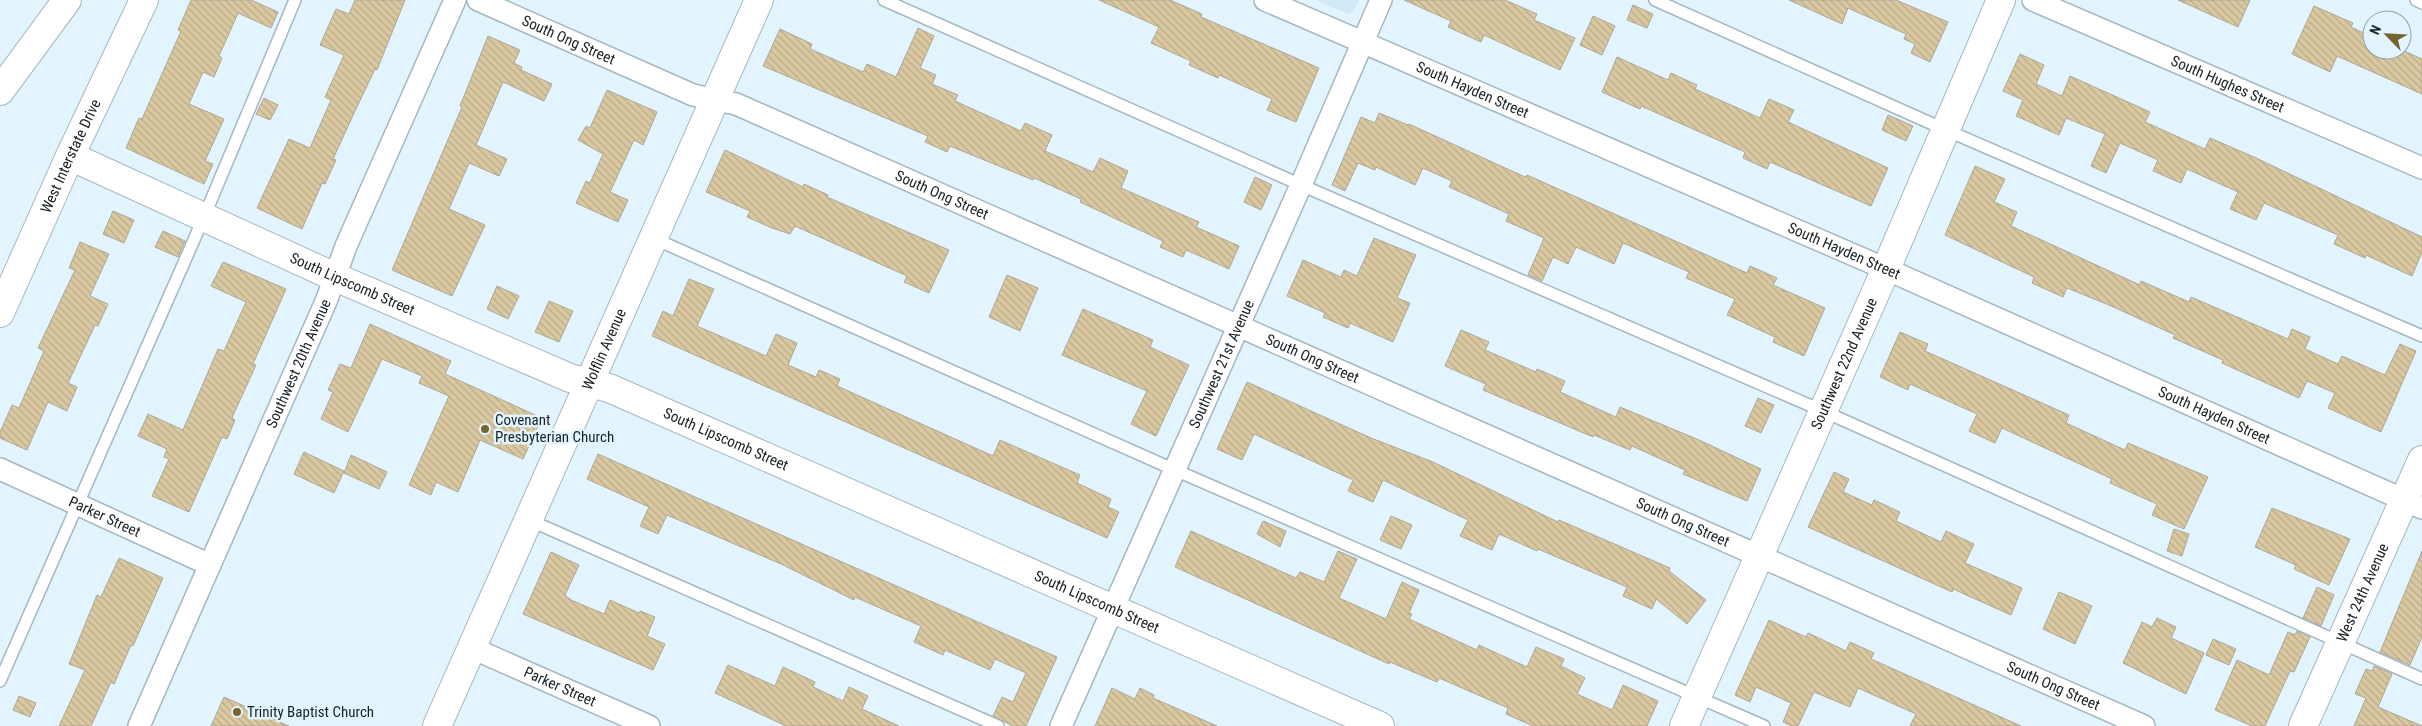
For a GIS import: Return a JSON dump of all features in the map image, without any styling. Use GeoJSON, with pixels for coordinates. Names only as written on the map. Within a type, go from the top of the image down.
{"type":"FeatureCollection","features":[{"type":"Feature","properties":{"kind":"main road"},"geometry":{"type":"LineString","coordinates":[[0,74],[47,0]]}},
{"type":"Feature","properties":{"kind":"main road"},"geometry":{"type":"LineString","coordinates":[[0,91],[67,0]]}},
{"type":"Feature","properties":{"kind":"main road","name":"West Interstate Drive"},"geometry":{"type":"LineString","coordinates":[[0,313],[70,156],[144,0]]}},
{"type":"Feature","properties":{"kind":"main road","name":"Wolflin Avenue"},"geometry":{"type":"LineString","coordinates":[[437,726],[655,239],[759,0]]}},
{"type":"Feature","properties":{"kind":"main road","name":"Southwest 22nd Avenue"},"geometry":{"type":"LineString","coordinates":[[1684,726],[1886,269],[2001,0]]}},
{"type":"Feature","properties":{"kind":"main road","name":"South Lipscomb Street"},"geometry":{"type":"LineString","coordinates":[[70,156],[335,277],[570,378],[618,392],[1380,726]]}},
{"type":"Feature","properties":{"kind":"main road","name":"West 24th Avenue"},"geometry":{"type":"LineString","coordinates":[[2303,726],[2340,643],[2413,504],[2422,460]]}},
{"type":"Feature","properties":{"kind":"street","name":"Southwest 20th Avenue"},"geometry":{"type":"LineString","coordinates":[[139,726],[335,277],[346,246],[455,0]]}},
{"type":"Feature","properties":{"kind":"street","name":"South Ong Street"},"geometry":{"type":"LineString","coordinates":[[478,0],[693,95],[736,104],[2144,726]]}},
{"type":"Feature","properties":{"kind":"street","name":"South Hayden Street"},"geometry":{"type":"LineString","coordinates":[[1265,0],[1886,269],[2413,504]]}},
{"type":"Feature","properties":{"kind":"street","name":"Southwest 21st Avenue"},"geometry":{"type":"LineString","coordinates":[[1061,726],[1301,186],[1381,0]]}},
{"type":"Feature","properties":{"kind":"street","name":"South Hughes Street"},"geometry":{"type":"LineString","coordinates":[[2033,0],[2422,168]]}},
{"type":"Feature","properties":{"kind":"street","name":"Parker Street"},"geometry":{"type":"LineString","coordinates":[[0,469],[210,565]]}},
{"type":"Feature","properties":{"kind":"street","name":"Parker Street"},"geometry":{"type":"LineString","coordinates":[[472,648],[649,726]]}},
{"type":"Feature","properties":{"kind":"lane"},"geometry":{"type":"LineString","coordinates":[[0,681],[204,217],[295,0]]}},
{"type":"Feature","properties":{"kind":"lane"},"geometry":{"type":"LineString","coordinates":[[884,0],[1301,186],[1823,411],[2422,679]]}},
{"type":"Feature","properties":{"kind":"lane"},"geometry":{"type":"LineString","coordinates":[[1654,0],[1946,130],[2422,336]]}},
{"type":"Feature","properties":{"kind":"lane"},"geometry":{"type":"LineString","coordinates":[[2416,0],[2422,3]]}},
{"type":"Feature","properties":{"kind":"lane"},"geometry":{"type":"LineString","coordinates":[[655,239],[1175,470],[1764,726]]}},
{"type":"Feature","properties":{"kind":"lane"},"geometry":{"type":"LineString","coordinates":[[529,520],[998,726]]}},
{"type":"Feature","properties":{"kind":"shaded area"},"geometry":{"type":"Polygon","coordinates":[[[1316,0],[1359,0],[1354,11],[1348,14],[1316,0]]]}},
{"type":"Feature","properties":{"kind":"building"},"geometry":{"type":"Polygon","coordinates":[[[191,0],[251,0],[278,12],[271,28],[238,13],[219,56],[222,58],[214,77],[203,72],[189,104],[224,119],[205,161],[213,164],[204,184],[126,148],[139,118],[142,119],[181,31],[178,30],[191,0]]]}},
{"type":"Feature","properties":{"kind":"building"},"geometry":{"type":"Polygon","coordinates":[[[355,0],[405,0],[377,70],[375,69],[355,111],[333,159],[336,160],[325,184],[322,183],[302,229],[257,208],[289,139],[310,148],[331,100],[325,97],[344,55],[320,45],[336,9],[349,14],[355,0]]]}},
{"type":"Feature","properties":{"kind":"building"},"geometry":{"type":"Polygon","coordinates":[[[1099,0],[1170,0],[1202,14],[1201,17],[1319,68],[1296,122],[1267,110],[1272,99],[1219,75],[1218,78],[1189,65],[1191,61],[1151,43],[1159,27],[1099,0]]]}},
{"type":"Feature","properties":{"kind":"building"},"geometry":{"type":"Polygon","coordinates":[[[1404,0],[1505,0],[1537,14],[1534,20],[1575,38],[1560,70],[1484,35],[1481,42],[1448,27],[1451,21],[1404,0]]]}},
{"type":"Feature","properties":{"kind":"building"},"geometry":{"type":"Polygon","coordinates":[[[1789,0],[1896,0],[1948,22],[1930,62],[1911,53],[1915,44],[1904,39],[1906,34],[1848,8],[1842,24],[1789,0]]]}},
{"type":"Feature","properties":{"kind":"building"},"geometry":{"type":"Polygon","coordinates":[[[2178,0],[2250,0],[2238,27],[2178,0]]]}},
{"type":"Feature","properties":{"kind":"building"},"geometry":{"type":"Polygon","coordinates":[[[1633,5],[1653,14],[1647,28],[1627,20],[1633,5]]]}},
{"type":"Feature","properties":{"kind":"building"},"geometry":{"type":"Polygon","coordinates":[[[2314,6],[2353,23],[2351,27],[2362,32],[2362,60],[2412,60],[2412,54],[2422,59],[2422,94],[2337,56],[2330,72],[2292,54],[2314,6]]]}},
{"type":"Feature","properties":{"kind":"building"},"geometry":{"type":"Polygon","coordinates":[[[1593,16],[1615,26],[1602,55],[1580,45],[1593,16]]]}},
{"type":"Feature","properties":{"kind":"building"},"geometry":{"type":"Polygon","coordinates":[[[918,28],[934,36],[920,68],[936,75],[932,84],[958,95],[955,101],[1021,131],[1025,123],[1052,135],[1045,151],[1093,172],[1100,158],[1128,171],[1121,188],[1199,222],[1196,227],[1239,246],[1229,269],[1186,250],[1183,257],[1160,247],[1163,241],[1080,202],[1081,199],[1034,178],[1033,180],[950,146],[947,152],[925,142],[928,136],[763,66],[780,29],[812,44],[810,49],[863,72],[867,64],[896,77],[918,28]]]}},
{"type":"Feature","properties":{"kind":"building"},"geometry":{"type":"Polygon","coordinates":[[[488,36],[520,50],[514,63],[522,67],[521,70],[552,84],[544,101],[503,82],[476,145],[507,159],[499,176],[469,163],[449,209],[485,225],[452,296],[392,270],[462,107],[460,106],[488,36]]]}},
{"type":"Feature","properties":{"kind":"building"},"geometry":{"type":"Polygon","coordinates":[[[2020,54],[2044,65],[2036,84],[2062,96],[2070,76],[2150,112],[2145,122],[2205,149],[2210,138],[2422,237],[2422,252],[2412,276],[2366,255],[2365,258],[2334,244],[2338,235],[2264,203],[2256,220],[2230,209],[2238,192],[2187,169],[2181,183],[2153,171],[2158,160],[2120,143],[2106,173],[2091,166],[2105,134],[2066,118],[2059,135],[2016,116],[2023,100],[2003,91],[2020,54]]]}},
{"type":"Feature","properties":{"kind":"building"},"geometry":{"type":"Polygon","coordinates":[[[1617,57],[1668,80],[1671,73],[1697,85],[1695,89],[1760,118],[1769,99],[1794,110],[1788,122],[1888,168],[1871,206],[1770,162],[1767,169],[1743,158],[1745,152],[1641,106],[1640,109],[1602,92],[1617,57]]]}},
{"type":"Feature","properties":{"kind":"building"},"geometry":{"type":"Polygon","coordinates":[[[607,90],[657,112],[643,145],[634,140],[610,192],[628,200],[618,222],[576,203],[586,181],[590,183],[603,154],[578,140],[586,126],[590,128],[607,90]]]}},
{"type":"Feature","properties":{"kind":"building"},"geometry":{"type":"Polygon","coordinates":[[[264,98],[278,105],[270,120],[256,114],[264,98]]]}},
{"type":"Feature","properties":{"kind":"building"},"geometry":{"type":"Polygon","coordinates":[[[1379,113],[1409,124],[1525,177],[1527,175],[1747,273],[1750,266],[1777,278],[1773,285],[1825,308],[1804,356],[1773,342],[1775,337],[1727,315],[1735,299],[1686,278],[1689,272],[1623,243],[1614,264],[1576,247],[1568,264],[1553,257],[1542,281],[1528,275],[1544,238],[1506,221],[1509,214],[1449,187],[1452,181],[1423,168],[1415,185],[1376,167],[1375,170],[1358,163],[1345,191],[1332,185],[1361,117],[1375,123],[1379,113]]]}},
{"type":"Feature","properties":{"kind":"building"},"geometry":{"type":"Polygon","coordinates":[[[1888,115],[1913,126],[1906,141],[1882,130],[1888,115]]]}},
{"type":"Feature","properties":{"kind":"building"},"geometry":{"type":"Polygon","coordinates":[[[725,150],[803,187],[804,184],[828,195],[827,197],[949,250],[929,293],[904,282],[907,276],[795,226],[790,234],[772,228],[747,217],[750,211],[706,192],[725,150]]]}},
{"type":"Feature","properties":{"kind":"building"},"geometry":{"type":"Polygon","coordinates":[[[1975,166],[2005,179],[1994,202],[2017,212],[2011,226],[2140,285],[2141,281],[2189,302],[2191,297],[2288,339],[2292,329],[2310,337],[2305,349],[2338,364],[2342,356],[2385,375],[2400,344],[2416,351],[2381,432],[2328,408],[2335,393],[2307,381],[2299,398],[2222,363],[2223,360],[2173,338],[2175,335],[2109,305],[2067,288],[2063,297],[2032,283],[2034,277],[1945,235],[1975,166]]]}},
{"type":"Feature","properties":{"kind":"building"},"geometry":{"type":"Polygon","coordinates":[[[1255,177],[1272,185],[1261,210],[1244,202],[1255,177]]]}},
{"type":"Feature","properties":{"kind":"building"},"geometry":{"type":"Polygon","coordinates":[[[113,211],[134,220],[124,243],[103,234],[113,211]]]}},
{"type":"Feature","properties":{"kind":"building"},"geometry":{"type":"Polygon","coordinates":[[[163,231],[185,241],[178,257],[155,247],[163,231]]]}},
{"type":"Feature","properties":{"kind":"building"},"geometry":{"type":"Polygon","coordinates":[[[1374,238],[1416,255],[1397,298],[1410,303],[1393,342],[1350,323],[1348,328],[1323,317],[1325,313],[1287,296],[1303,260],[1341,277],[1344,270],[1357,276],[1374,238]]]}},
{"type":"Feature","properties":{"kind":"building"},"geometry":{"type":"Polygon","coordinates":[[[80,242],[109,254],[90,296],[108,304],[98,326],[95,325],[68,383],[77,387],[67,411],[48,402],[27,450],[0,438],[0,432],[12,405],[19,408],[44,351],[38,348],[75,270],[69,268],[80,242]]]}},
{"type":"Feature","properties":{"kind":"building"},"geometry":{"type":"Polygon","coordinates":[[[223,262],[286,289],[253,364],[256,365],[232,418],[235,420],[227,439],[222,437],[189,512],[152,496],[169,459],[164,457],[167,449],[138,436],[148,414],[183,430],[218,349],[224,351],[246,302],[211,286],[223,262]]]}},
{"type":"Feature","properties":{"kind":"building"},"geometry":{"type":"Polygon","coordinates":[[[1007,275],[1038,288],[1020,331],[989,317],[1007,275]]]}},
{"type":"Feature","properties":{"kind":"building"},"geometry":{"type":"Polygon","coordinates":[[[689,279],[714,289],[697,326],[766,356],[776,334],[797,343],[788,365],[816,377],[819,370],[840,379],[837,386],[993,456],[1000,440],[1080,475],[1077,483],[1111,499],[1108,507],[1119,512],[1107,538],[652,336],[663,311],[673,316],[689,279]]]}},
{"type":"Feature","properties":{"kind":"building"},"geometry":{"type":"Polygon","coordinates":[[[497,286],[519,296],[508,319],[487,309],[497,286]]]}},
{"type":"Feature","properties":{"kind":"building"},"geometry":{"type":"Polygon","coordinates":[[[549,301],[573,311],[559,342],[535,332],[549,301]]]}},
{"type":"Feature","properties":{"kind":"building"},"geometry":{"type":"Polygon","coordinates":[[[1083,309],[1153,340],[1150,347],[1189,365],[1156,436],[1131,424],[1147,391],[1062,355],[1083,309]]]}},
{"type":"Feature","properties":{"kind":"building"},"geometry":{"type":"Polygon","coordinates":[[[370,324],[451,361],[445,374],[542,418],[523,459],[480,440],[458,492],[436,482],[431,495],[409,485],[449,396],[419,383],[422,376],[382,359],[348,432],[321,419],[333,392],[328,390],[340,364],[351,368],[370,324]]]}},
{"type":"Feature","properties":{"kind":"building"},"geometry":{"type":"Polygon","coordinates":[[[1461,330],[1489,342],[1485,350],[1536,372],[1537,369],[1565,381],[1560,392],[1616,417],[1620,407],[1699,440],[1761,469],[1747,501],[1683,474],[1685,470],[1632,446],[1630,450],[1594,435],[1593,437],[1483,390],[1486,384],[1445,366],[1461,330]]]}},
{"type":"Feature","properties":{"kind":"building"},"geometry":{"type":"Polygon","coordinates":[[[1900,332],[1928,344],[1925,351],[2069,415],[2066,423],[2125,450],[2128,443],[2208,477],[2184,529],[2152,515],[2157,504],[2110,483],[2112,479],[2002,428],[1995,443],[1969,431],[1977,414],[1910,384],[1908,390],[1880,377],[1900,332]]]}},
{"type":"Feature","properties":{"kind":"building"},"geometry":{"type":"Polygon","coordinates":[[[1247,382],[1371,438],[1433,462],[1558,522],[1559,520],[1670,568],[1669,571],[1706,600],[1687,624],[1656,599],[1652,609],[1623,596],[1627,587],[1538,549],[1537,551],[1499,534],[1492,550],[1460,536],[1468,520],[1383,480],[1373,502],[1348,491],[1353,480],[1254,434],[1242,460],[1217,449],[1247,382]]]}},
{"type":"Feature","properties":{"kind":"building"},"geometry":{"type":"Polygon","coordinates":[[[1758,398],[1774,405],[1761,433],[1745,426],[1758,398]]]}},
{"type":"Feature","properties":{"kind":"building"},"geometry":{"type":"Polygon","coordinates":[[[304,452],[344,471],[334,493],[294,474],[304,452]]]}},
{"type":"Feature","properties":{"kind":"building"},"geometry":{"type":"Polygon","coordinates":[[[598,454],[1057,657],[1026,726],[1013,726],[993,716],[1002,697],[1013,702],[1026,673],[995,659],[990,670],[945,650],[943,655],[914,642],[921,626],[855,597],[854,600],[781,564],[667,515],[658,534],[640,526],[649,507],[587,479],[598,454]]]}},
{"type":"Feature","properties":{"kind":"building"},"geometry":{"type":"Polygon","coordinates":[[[351,455],[387,472],[379,489],[344,473],[351,455]]]}},
{"type":"Feature","properties":{"kind":"building"},"geometry":{"type":"Polygon","coordinates":[[[1834,472],[1849,479],[1843,492],[1872,505],[1874,500],[1900,512],[1896,521],[1941,542],[1946,531],[1974,544],[1965,563],[2022,588],[2011,615],[1953,589],[1952,592],[1808,527],[1834,472]]]}},
{"type":"Feature","properties":{"kind":"building"},"geometry":{"type":"Polygon","coordinates":[[[2272,508],[2350,539],[2329,585],[2294,569],[2296,565],[2255,547],[2272,508]]]}},
{"type":"Feature","properties":{"kind":"building"},"geometry":{"type":"Polygon","coordinates":[[[1391,516],[1412,525],[1401,549],[1380,540],[1391,516]]]}},
{"type":"Feature","properties":{"kind":"building"},"geometry":{"type":"Polygon","coordinates":[[[1263,521],[1286,531],[1280,547],[1257,534],[1263,521]]]}},
{"type":"Feature","properties":{"kind":"building"},"geometry":{"type":"Polygon","coordinates":[[[2174,529],[2189,534],[2182,556],[2167,551],[2174,529]]]}},
{"type":"Feature","properties":{"kind":"building"},"geometry":{"type":"Polygon","coordinates":[[[1191,531],[1296,578],[1300,572],[1324,582],[1338,551],[1357,559],[1339,598],[1386,619],[1402,582],[1419,590],[1409,613],[1412,614],[1409,619],[1477,650],[1479,645],[1527,667],[1536,647],[1564,659],[1561,666],[1585,678],[1577,694],[1612,710],[1623,685],[1658,701],[1647,726],[1533,726],[1506,714],[1508,708],[1439,678],[1437,682],[1390,662],[1389,664],[1175,567],[1191,531]]]}},
{"type":"Feature","properties":{"kind":"building"},"geometry":{"type":"Polygon","coordinates":[[[2422,551],[2422,637],[2410,665],[2380,652],[2422,551]]]}},
{"type":"Feature","properties":{"kind":"building"},"geometry":{"type":"Polygon","coordinates":[[[551,552],[579,565],[565,595],[571,600],[604,614],[610,600],[639,613],[640,611],[655,617],[647,636],[665,644],[653,670],[523,614],[551,552]]]}},
{"type":"Feature","properties":{"kind":"building"},"geometry":{"type":"Polygon","coordinates":[[[119,558],[163,578],[133,646],[131,645],[114,684],[111,682],[91,726],[59,726],[85,670],[69,664],[97,595],[101,597],[119,558]]]}},
{"type":"Feature","properties":{"kind":"building"},"geometry":{"type":"Polygon","coordinates":[[[2317,587],[2334,595],[2321,626],[2303,618],[2317,587]]]}},
{"type":"Feature","properties":{"kind":"building"},"geometry":{"type":"Polygon","coordinates":[[[2059,592],[2092,606],[2075,644],[2043,629],[2059,592]]]}},
{"type":"Feature","properties":{"kind":"building"},"geometry":{"type":"Polygon","coordinates":[[[2157,618],[2176,627],[2171,638],[2204,653],[2186,694],[2123,663],[2142,622],[2152,627],[2157,618]]]}},
{"type":"Feature","properties":{"kind":"building"},"geometry":{"type":"Polygon","coordinates":[[[1769,620],[1806,637],[1808,633],[1846,651],[1850,642],[1874,653],[1871,659],[2021,726],[1910,726],[1916,714],[1858,688],[1850,707],[1814,692],[1798,726],[1792,726],[1783,722],[1791,703],[1756,687],[1750,702],[1735,695],[1769,620]]]}},
{"type":"Feature","properties":{"kind":"building"},"geometry":{"type":"Polygon","coordinates":[[[2297,631],[2310,637],[2294,672],[2290,671],[2265,726],[2252,726],[2215,710],[2237,660],[2269,675],[2288,632],[2295,635],[2297,631]]]}},
{"type":"Feature","properties":{"kind":"building"},"geometry":{"type":"Polygon","coordinates":[[[2213,639],[2236,649],[2229,665],[2206,655],[2213,639]]]}},
{"type":"Feature","properties":{"kind":"building"},"geometry":{"type":"Polygon","coordinates":[[[728,665],[775,686],[783,667],[815,682],[813,687],[843,701],[849,687],[868,696],[862,709],[899,726],[786,726],[715,693],[728,665]]]}},
{"type":"Feature","properties":{"kind":"building"},"geometry":{"type":"Polygon","coordinates":[[[2374,666],[2392,674],[2378,707],[2422,726],[2354,726],[2366,698],[2355,694],[2366,669],[2372,671],[2374,666]]]}},
{"type":"Feature","properties":{"kind":"building"},"geometry":{"type":"Polygon","coordinates":[[[1112,688],[1135,699],[1140,688],[1154,695],[1153,698],[1217,726],[1095,726],[1112,688]]]}},
{"type":"Feature","properties":{"kind":"building"},"geometry":{"type":"Polygon","coordinates":[[[19,696],[36,703],[30,717],[13,710],[19,696]]]}},
{"type":"Feature","properties":{"kind":"building","name":"Trinity Baptist Church"},"geometry":{"type":"Polygon","coordinates":[[[224,697],[289,726],[211,726],[224,697]]]}},
{"type":"Feature","properties":{"kind":"place","name":"Covenant Presbyterian Church"},"geometry":{"type":"Point","coordinates":[485,429]}},
{"type":"Feature","properties":{"kind":"place","name":"Trinity Baptist Church"},"geometry":{"type":"Point","coordinates":[237,712]}}]}
